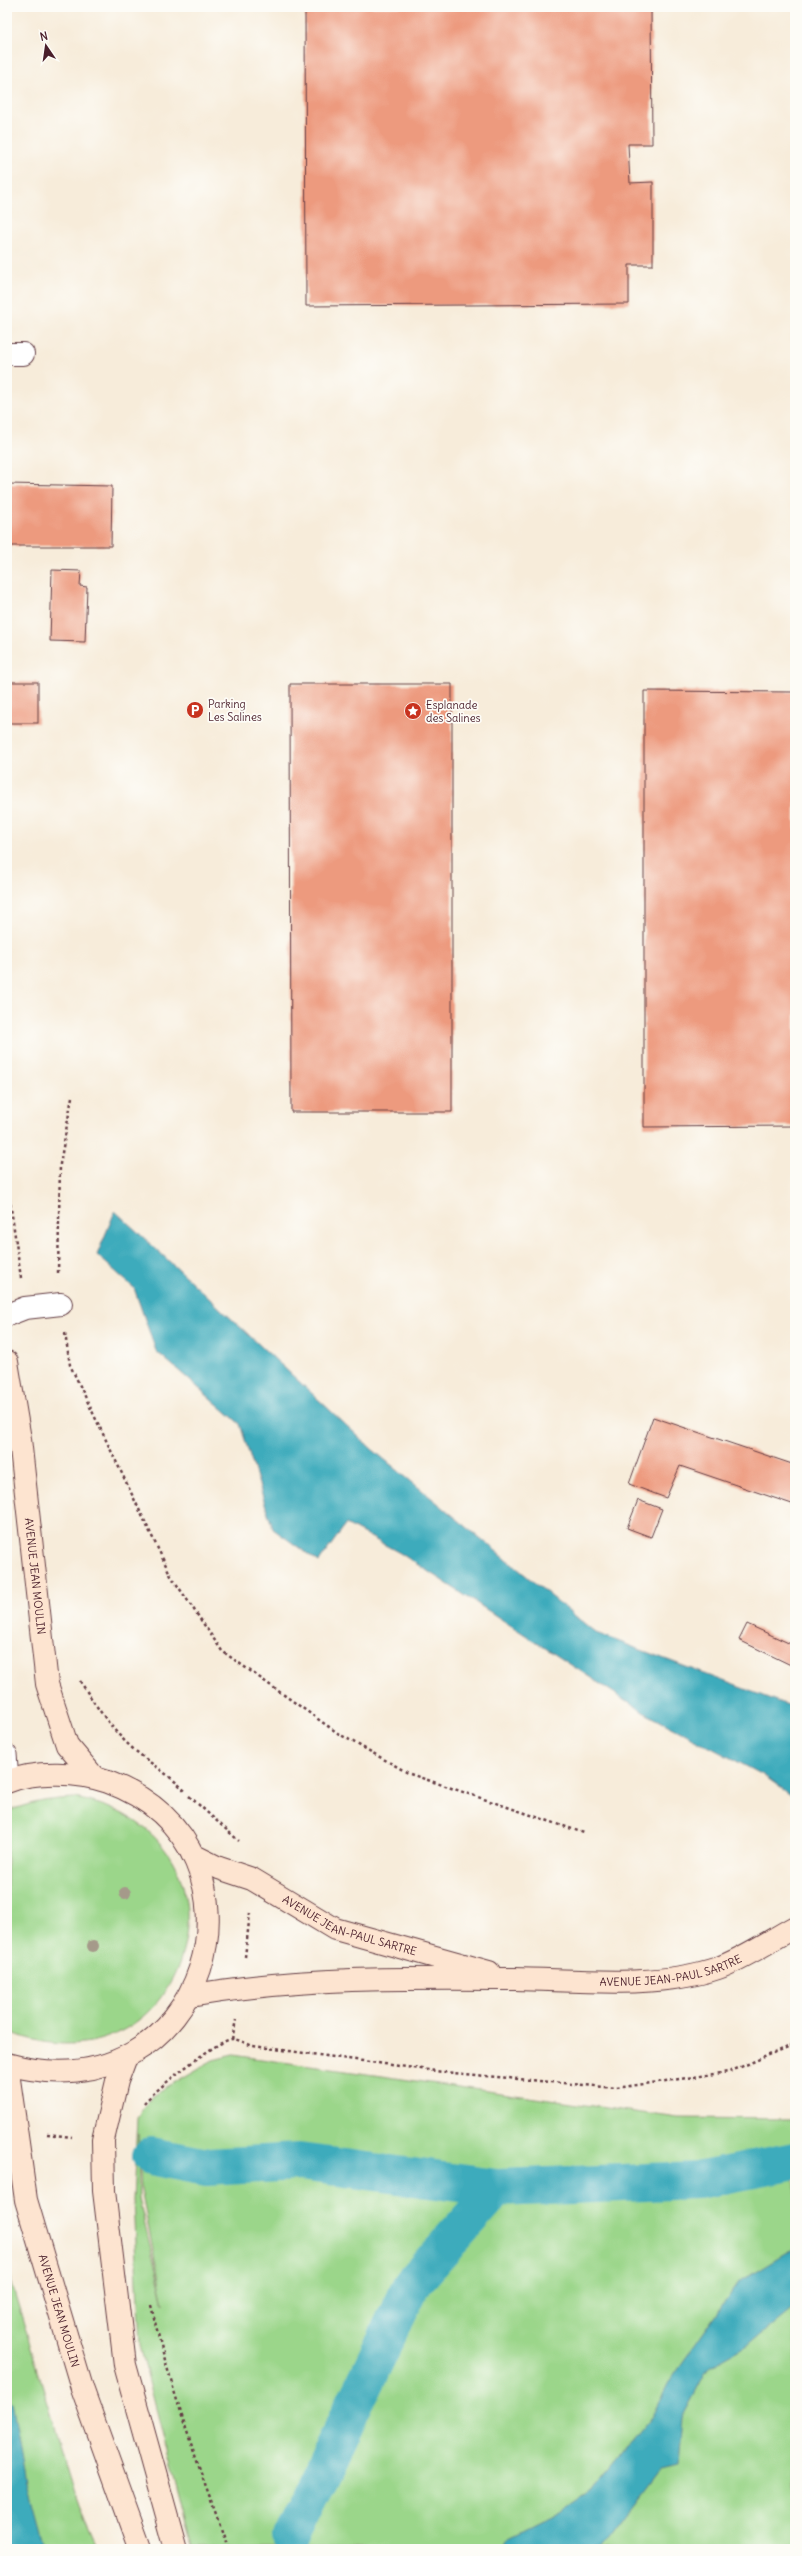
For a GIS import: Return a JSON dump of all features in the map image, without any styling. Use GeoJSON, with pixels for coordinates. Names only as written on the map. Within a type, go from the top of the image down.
{"type":"FeatureCollection","features":[{"type":"Feature","properties":{"kind":"main road","name":"AVENUE JEAN MOULIN"},"geometry":{"type":"LineString","coordinates":[[7,1362],[20,1439],[47,1684],[66,1745],[94,1777]]}},
{"type":"Feature","properties":{"kind":"main road"},"geometry":{"type":"LineString","coordinates":[[7,2064],[37,2072],[67,2073],[98,2068],[126,2057],[152,2041],[173,2021],[190,1996],[206,1951],[207,1937],[207,1902],[192,1855],[175,1828],[152,1805],[124,1788],[94,1777],[51,1773],[8,1781]]}},
{"type":"Feature","properties":{"kind":"main road","name":"AVENUE JEAN-PAUL SARTRE"},"geometry":{"type":"LineString","coordinates":[[192,1855],[219,1868],[252,1879],[335,1929],[515,1979]]}},
{"type":"Feature","properties":{"kind":"main road","name":"AVENUE JEAN-PAUL SARTRE"},"geometry":{"type":"LineString","coordinates":[[190,1996],[241,1987],[341,1980],[515,1979],[614,1982],[667,1978],[718,1968],[795,1927]]}},
{"type":"Feature","properties":{"kind":"main road"},"geometry":{"type":"LineString","coordinates":[[126,2057],[117,2081],[103,2140],[104,2191],[125,2365],[176,2549]]}},
{"type":"Feature","properties":{"kind":"main road","name":"AVENUE JEAN MOULIN"},"geometry":{"type":"LineString","coordinates":[[7,2064],[15,2130],[26,2200],[82,2388],[140,2549]]}},
{"type":"Feature","properties":{"kind":"street"},"geometry":{"type":"LineString","coordinates":[[16,1312],[61,1304]]}},
{"type":"Feature","properties":{"kind":"lane"},"geometry":{"type":"LineString","coordinates":[[7,1754],[8,1781]]}},
{"type":"Feature","properties":{"kind":"path"},"geometry":{"type":"LineString","coordinates":[[72,1097],[60,1164],[58,1285],[70,1365],[171,1576],[222,1651],[339,1734],[410,1774],[584,1833]]}},
{"type":"Feature","properties":{"kind":"path"},"geometry":{"type":"LineString","coordinates":[[7,1180],[16,1312]]}},
{"type":"Feature","properties":{"kind":"path"},"geometry":{"type":"LineString","coordinates":[[79,1680],[110,1725],[131,1747],[173,1778],[201,1808],[250,1850],[252,1879],[241,1987]]}},
{"type":"Feature","properties":{"kind":"path"},"geometry":{"type":"LineString","coordinates":[[141,2107],[160,2086],[218,2044],[232,2039],[253,2046],[443,2072],[616,2088],[729,2072],[795,2044]]}},
{"type":"Feature","properties":{"kind":"path"},"geometry":{"type":"LineString","coordinates":[[15,2130],[103,2140]]}},
{"type":"Feature","properties":{"kind":"path"},"geometry":{"type":"LineString","coordinates":[[149,2299],[164,2361],[209,2495],[229,2549]]}},
{"type":"Feature","properties":{"kind":"green space"},"geometry":{"type":"Polygon","coordinates":[[[75,1798],[135,1821],[172,1860],[187,1907],[182,1956],[159,2000],[121,2031],[70,2044],[7,2031],[7,1812],[40,1802],[75,1798]]]}},
{"type":"Feature","properties":{"kind":"green space"},"geometry":{"type":"Polygon","coordinates":[[[233,2055],[677,2118],[795,2119],[795,2549],[192,2549],[140,2346],[133,2200],[137,2117],[153,2095],[213,2060],[233,2055]],[[138,2133],[139,2199],[164,2304],[141,2190],[138,2133]]]}},
{"type":"Feature","properties":{"kind":"green space"},"geometry":{"type":"Polygon","coordinates":[[[7,2268],[79,2506],[98,2549],[7,2549],[7,2268]]]}},
{"type":"Feature","properties":{"kind":"water"},"geometry":{"type":"Polygon","coordinates":[[[115,1211],[373,1450],[596,1633],[795,1708],[795,1798],[763,1775],[643,1712],[400,1553],[346,1524],[319,1562],[273,1529],[240,1424],[156,1351],[134,1288],[97,1255],[115,1211]]]}},
{"type":"Feature","properties":{"kind":"water"},"geometry":{"type":"Polygon","coordinates":[[[795,2248],[795,2306],[748,2345],[709,2367],[682,2418],[678,2465],[659,2469],[599,2549],[504,2549],[510,2537],[558,2513],[592,2489],[653,2416],[673,2376],[739,2282],[795,2248]]]}},
{"type":"Feature","properties":{"kind":"water"},"geometry":{"type":"Polygon","coordinates":[[[7,2396],[12,2402],[26,2483],[44,2549],[7,2549],[7,2396]]]}},
{"type":"Feature","properties":{"kind":"building"},"geometry":{"type":"Polygon","coordinates":[[[305,7],[651,7],[652,144],[628,144],[630,183],[653,182],[653,265],[629,265],[629,304],[306,306],[305,7]]]}},
{"type":"Feature","properties":{"kind":"building"},"geometry":{"type":"Polygon","coordinates":[[[7,484],[112,486],[111,546],[7,546],[7,484]]]}},
{"type":"Feature","properties":{"kind":"building"},"geometry":{"type":"Polygon","coordinates":[[[52,570],[81,571],[80,586],[87,587],[85,642],[50,641],[52,570]]]}},
{"type":"Feature","properties":{"kind":"building"},"geometry":{"type":"Polygon","coordinates":[[[7,682],[38,682],[38,723],[7,723],[7,682]]]}},
{"type":"Feature","properties":{"kind":"building"},"geometry":{"type":"Polygon","coordinates":[[[290,684],[452,684],[452,1112],[291,1112],[290,684]]]}},
{"type":"Feature","properties":{"kind":"building"},"geometry":{"type":"Polygon","coordinates":[[[644,691],[795,692],[795,1126],[644,1127],[644,691]]]}},
{"type":"Feature","properties":{"kind":"building"},"geometry":{"type":"Polygon","coordinates":[[[653,1417],[795,1465],[795,1505],[680,1466],[666,1498],[629,1484],[653,1417]]]}},
{"type":"Feature","properties":{"kind":"building"},"geometry":{"type":"Polygon","coordinates":[[[638,1500],[662,1509],[651,1537],[627,1528],[638,1500]]]}},
{"type":"Feature","properties":{"kind":"building"},"geometry":{"type":"Polygon","coordinates":[[[747,1624],[795,1646],[795,1667],[739,1640],[747,1624]]]}},
{"type":"Feature","properties":{"kind":"waterway"},"geometry":{"type":"LineString","coordinates":[[151,2156],[207,2167],[299,2162],[497,2188],[412,2284],[291,2536]]}},
{"type":"Feature","properties":{"kind":"waterway"},"geometry":{"type":"LineString","coordinates":[[497,2188],[697,2180],[795,2161]]}},
{"type":"Feature","properties":{"kind":"place","name":"Parking Les Salines"},"geometry":{"type":"Point","coordinates":[195,710]}},
{"type":"Feature","properties":{"kind":"place","name":"Esplanade des Salines"},"geometry":{"type":"Point","coordinates":[413,711]}}]}
